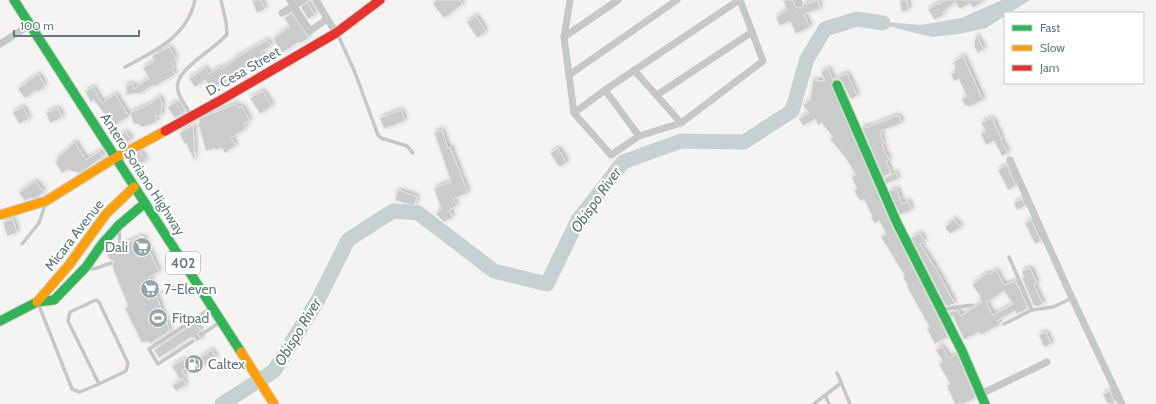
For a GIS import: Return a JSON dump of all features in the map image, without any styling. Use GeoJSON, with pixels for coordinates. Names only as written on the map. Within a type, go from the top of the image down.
{"type":"FeatureCollection","features":[{"type":"Feature","properties":{"kind":"street","name":"Antero Soriano Highway"},"geometry":{"type":"LineString","coordinates":[[14,0],[274,404]]}},
{"type":"Feature","properties":{"kind":"street"},"geometry":{"type":"LineString","coordinates":[[282,13],[292,3],[303,0]]}},
{"type":"Feature","properties":{"kind":"street"},"geometry":{"type":"LineString","coordinates":[[316,0],[336,32]]}},
{"type":"Feature","properties":{"kind":"street","name":"D. Cesa Street"},"geometry":{"type":"LineString","coordinates":[[0,215],[46,201],[116,158],[192,116],[336,32],[380,0]]}},
{"type":"Feature","properties":{"kind":"street"},"geometry":{"type":"LineString","coordinates":[[570,0],[564,37],[574,113],[610,155],[639,136],[682,123],[763,61],[739,0],[634,70],[574,113]]}},
{"type":"Feature","properties":{"kind":"street"},"geometry":{"type":"LineString","coordinates":[[564,37],[618,0]]}},
{"type":"Feature","properties":{"kind":"street"},"geometry":{"type":"LineString","coordinates":[[569,75],[677,0]]}},
{"type":"Feature","properties":{"kind":"street"},"geometry":{"type":"LineString","coordinates":[[292,3],[310,31],[327,19]]}},
{"type":"Feature","properties":{"kind":"street"},"geometry":{"type":"LineString","coordinates":[[0,44],[30,25]]}},
{"type":"Feature","properties":{"kind":"street"},"geometry":{"type":"LineString","coordinates":[[657,95],[752,32]]}},
{"type":"Feature","properties":{"kind":"street"},"geometry":{"type":"LineString","coordinates":[[634,70],[682,123]]}},
{"type":"Feature","properties":{"kind":"street"},"geometry":{"type":"LineString","coordinates":[[837,85],[897,223],[941,310],[985,404]]}},
{"type":"Feature","properties":{"kind":"street"},"geometry":{"type":"LineString","coordinates":[[605,90],[639,136]]}},
{"type":"Feature","properties":{"kind":"street"},"geometry":{"type":"LineString","coordinates":[[1010,160],[1072,298],[1122,404]]}},
{"type":"Feature","properties":{"kind":"street","name":"Micara Avenue"},"geometry":{"type":"LineString","coordinates":[[37,302],[70,265],[106,214],[134,187]]}},
{"type":"Feature","properties":{"kind":"street","name":"Micara Avenue"},"geometry":{"type":"LineString","coordinates":[[0,321],[37,302],[54,300],[86,267],[102,244],[118,225],[145,203]]}},
{"type":"Feature","properties":{"kind":"street"},"geometry":{"type":"LineString","coordinates":[[981,394],[1047,362]]}},
{"type":"Feature","properties":{"kind":"lane"},"geometry":{"type":"LineString","coordinates":[[125,67],[171,41],[180,31],[189,16],[195,0]]}},
{"type":"Feature","properties":{"kind":"lane"},"geometry":{"type":"LineString","coordinates":[[192,116],[178,90],[177,85],[180,77],[186,70],[222,40],[227,34],[221,0]]}},
{"type":"Feature","properties":{"kind":"lane"},"geometry":{"type":"LineString","coordinates":[[336,32],[354,70],[378,135],[381,138],[407,146],[413,153]]}},
{"type":"Feature","properties":{"kind":"lane"},"geometry":{"type":"LineString","coordinates":[[22,244],[39,223],[46,201]]}},
{"type":"Feature","properties":{"kind":"lane"},"geometry":{"type":"LineString","coordinates":[[118,225],[120,246]]}},
{"type":"Feature","properties":{"kind":"lane"},"geometry":{"type":"LineString","coordinates":[[1009,257],[1032,310]]}},
{"type":"Feature","properties":{"kind":"lane"},"geometry":{"type":"LineString","coordinates":[[86,267],[94,269],[111,264]]}},
{"type":"Feature","properties":{"kind":"lane"},"geometry":{"type":"LineString","coordinates":[[1004,324],[1032,310],[1053,307],[1072,298]]}},
{"type":"Feature","properties":{"kind":"lane"},"geometry":{"type":"LineString","coordinates":[[37,302],[72,389],[80,392],[99,384],[126,371],[128,363],[102,305],[96,300],[70,312],[68,321],[99,384]]}},
{"type":"Feature","properties":{"kind":"lane"},"geometry":{"type":"LineString","coordinates":[[941,310],[950,307],[972,305]]}},
{"type":"Feature","properties":{"kind":"lane"},"geometry":{"type":"LineString","coordinates":[[193,341],[158,364],[149,349],[212,307]]}},
{"type":"Feature","properties":{"kind":"lane"},"geometry":{"type":"LineString","coordinates":[[202,335],[221,321]]}},
{"type":"Feature","properties":{"kind":"lane"},"geometry":{"type":"LineString","coordinates":[[837,373],[850,404]]}},
{"type":"Feature","properties":{"kind":"lane"},"geometry":{"type":"LineString","coordinates":[[814,404],[841,382]]}},
{"type":"Feature","properties":{"kind":"lane"},"geometry":{"type":"LineString","coordinates":[[825,395],[829,404]]}},
{"type":"Feature","properties":{"kind":"path"},"geometry":{"type":"LineString","coordinates":[[158,294],[178,284]]}},
{"type":"Feature","properties":{"kind":"shaded area"},"geometry":{"type":"Polygon","coordinates":[[[1002,0],[1030,0],[1011,12],[1004,12],[1004,17],[986,28],[959,34],[932,37],[864,20],[921,25],[961,18],[1002,0]]]}},
{"type":"Feature","properties":{"kind":"building"},"geometry":{"type":"Polygon","coordinates":[[[252,0],[261,0],[265,9],[257,13],[252,0]]]}},
{"type":"Feature","properties":{"kind":"building"},"geometry":{"type":"Polygon","coordinates":[[[437,0],[460,0],[463,4],[444,18],[433,4],[437,0]]]}},
{"type":"Feature","properties":{"kind":"building"},"geometry":{"type":"Polygon","coordinates":[[[783,0],[793,0],[795,6],[801,8],[804,5],[818,0],[820,9],[804,14],[810,27],[796,34],[790,21],[780,26],[776,17],[787,10],[783,0]]]}},
{"type":"Feature","properties":{"kind":"building"},"geometry":{"type":"Polygon","coordinates":[[[900,0],[907,0],[909,10],[902,12],[900,0]]]}},
{"type":"Feature","properties":{"kind":"building"},"geometry":{"type":"Polygon","coordinates":[[[945,0],[985,0],[973,8],[970,3],[960,9],[955,2],[943,12],[944,14],[935,20],[928,10],[945,0]]]}},
{"type":"Feature","properties":{"kind":"building"},"geometry":{"type":"Polygon","coordinates":[[[307,2],[315,15],[308,19],[301,7],[307,2]]]}},
{"type":"Feature","properties":{"kind":"building"},"geometry":{"type":"Polygon","coordinates":[[[292,13],[309,38],[300,43],[299,42],[282,53],[273,39],[290,27],[284,18],[292,13]]]}},
{"type":"Feature","properties":{"kind":"building"},"geometry":{"type":"Polygon","coordinates":[[[476,16],[486,32],[477,38],[467,22],[476,16]]]}},
{"type":"Feature","properties":{"kind":"building"},"geometry":{"type":"Polygon","coordinates":[[[976,35],[984,49],[978,53],[974,46],[976,35]]]}},
{"type":"Feature","properties":{"kind":"building"},"geometry":{"type":"Polygon","coordinates":[[[267,40],[271,46],[261,52],[264,58],[236,74],[225,83],[224,81],[214,89],[212,86],[210,87],[205,80],[195,87],[189,79],[205,68],[209,74],[220,67],[221,69],[235,60],[234,59],[267,40]]]}},
{"type":"Feature","properties":{"kind":"building"},"geometry":{"type":"Polygon","coordinates":[[[169,47],[176,59],[171,62],[174,67],[172,69],[175,75],[153,87],[153,85],[141,93],[124,95],[127,93],[126,85],[133,84],[134,89],[149,78],[143,68],[154,61],[152,56],[169,47]]]}},
{"type":"Feature","properties":{"kind":"building"},"geometry":{"type":"Polygon","coordinates":[[[963,56],[983,100],[968,107],[967,105],[965,106],[962,99],[967,97],[959,79],[954,81],[951,74],[955,72],[954,69],[956,68],[953,63],[963,56]]]}},
{"type":"Feature","properties":{"kind":"building"},"geometry":{"type":"Polygon","coordinates":[[[828,68],[833,80],[835,79],[832,82],[832,87],[892,226],[948,337],[935,344],[927,329],[930,328],[907,287],[908,286],[903,277],[905,276],[881,237],[886,234],[879,220],[875,224],[864,199],[860,201],[854,191],[857,189],[852,177],[856,175],[847,160],[830,139],[833,137],[822,123],[818,125],[815,119],[803,126],[799,119],[809,113],[803,105],[810,100],[813,80],[825,81],[821,72],[828,68]]]}},
{"type":"Feature","properties":{"kind":"building"},"geometry":{"type":"Polygon","coordinates":[[[847,73],[857,96],[851,99],[841,80],[835,79],[847,73]]]}},
{"type":"Feature","properties":{"kind":"building"},"geometry":{"type":"Polygon","coordinates":[[[38,74],[45,85],[39,92],[37,90],[25,98],[18,89],[38,74]]]}},
{"type":"Feature","properties":{"kind":"building"},"geometry":{"type":"Polygon","coordinates":[[[93,87],[102,103],[115,94],[129,116],[108,130],[104,124],[107,122],[103,118],[106,116],[94,100],[91,102],[85,92],[93,87]]]}},
{"type":"Feature","properties":{"kind":"building"},"geometry":{"type":"Polygon","coordinates":[[[263,91],[272,106],[260,114],[250,98],[263,91]]]}},
{"type":"Feature","properties":{"kind":"building"},"geometry":{"type":"Polygon","coordinates":[[[159,96],[162,103],[161,116],[155,115],[157,122],[142,127],[138,124],[134,124],[130,113],[152,103],[159,96]]]}},
{"type":"Feature","properties":{"kind":"building"},"geometry":{"type":"Polygon","coordinates":[[[175,102],[183,114],[175,118],[168,108],[175,102]]]}},
{"type":"Feature","properties":{"kind":"building"},"geometry":{"type":"Polygon","coordinates":[[[236,104],[238,108],[242,106],[250,121],[244,124],[246,128],[231,138],[236,145],[225,153],[222,148],[215,150],[215,148],[206,151],[198,123],[200,122],[198,119],[236,104]]]}},
{"type":"Feature","properties":{"kind":"building"},"geometry":{"type":"Polygon","coordinates":[[[23,107],[29,119],[19,124],[13,112],[23,107]]]}},
{"type":"Feature","properties":{"kind":"building"},"geometry":{"type":"Polygon","coordinates":[[[58,108],[62,118],[50,123],[46,113],[58,108]]]}},
{"type":"Feature","properties":{"kind":"building"},"geometry":{"type":"Polygon","coordinates":[[[401,110],[405,121],[384,129],[380,118],[401,110]]]}},
{"type":"Feature","properties":{"kind":"building"},"geometry":{"type":"Polygon","coordinates":[[[899,116],[902,123],[881,131],[882,133],[880,134],[884,144],[882,145],[889,160],[886,161],[891,173],[883,177],[862,127],[865,126],[866,128],[899,116]]]}},
{"type":"Feature","properties":{"kind":"building"},"geometry":{"type":"Polygon","coordinates":[[[992,118],[1008,153],[1002,156],[994,141],[986,145],[981,134],[986,131],[981,123],[992,118]]]}},
{"type":"Feature","properties":{"kind":"building"},"geometry":{"type":"Polygon","coordinates":[[[193,125],[195,161],[187,143],[185,144],[180,135],[180,133],[193,125]]]}},
{"type":"Feature","properties":{"kind":"building"},"geometry":{"type":"Polygon","coordinates":[[[442,130],[448,148],[450,147],[468,193],[453,199],[457,206],[449,210],[453,217],[444,222],[436,214],[441,209],[434,188],[451,182],[434,132],[442,130]]]}},
{"type":"Feature","properties":{"kind":"building"},"geometry":{"type":"Polygon","coordinates":[[[126,132],[131,140],[119,147],[114,139],[126,132]]]}},
{"type":"Feature","properties":{"kind":"building"},"geometry":{"type":"Polygon","coordinates":[[[75,142],[86,160],[99,151],[103,157],[80,173],[69,169],[62,173],[55,162],[58,160],[57,158],[75,142]]]}},
{"type":"Feature","properties":{"kind":"building"},"geometry":{"type":"Polygon","coordinates":[[[558,148],[567,163],[559,167],[550,153],[558,148]]]}},
{"type":"Feature","properties":{"kind":"building"},"geometry":{"type":"Polygon","coordinates":[[[140,151],[146,160],[140,165],[133,155],[140,151]]]}},
{"type":"Feature","properties":{"kind":"building"},"geometry":{"type":"Polygon","coordinates":[[[1007,165],[1016,186],[1008,190],[998,170],[1007,165]]]}},
{"type":"Feature","properties":{"kind":"building"},"geometry":{"type":"Polygon","coordinates":[[[896,173],[898,179],[886,184],[884,178],[896,173]]]}},
{"type":"Feature","properties":{"kind":"building"},"geometry":{"type":"Polygon","coordinates":[[[35,181],[44,192],[36,198],[32,199],[31,197],[25,201],[19,193],[35,181]]]}},
{"type":"Feature","properties":{"kind":"building"},"geometry":{"type":"Polygon","coordinates":[[[897,189],[902,204],[908,201],[912,210],[900,215],[889,191],[897,189]]]}},
{"type":"Feature","properties":{"kind":"building"},"geometry":{"type":"Polygon","coordinates":[[[398,190],[417,197],[414,206],[395,200],[398,190]]]}},
{"type":"Feature","properties":{"kind":"building"},"geometry":{"type":"Polygon","coordinates":[[[1022,199],[1025,206],[1017,210],[1014,203],[1022,199]]]}},
{"type":"Feature","properties":{"kind":"building"},"geometry":{"type":"Polygon","coordinates":[[[13,219],[17,233],[7,236],[3,222],[13,219]]]}},
{"type":"Feature","properties":{"kind":"building"},"geometry":{"type":"Polygon","coordinates":[[[954,219],[961,227],[950,234],[945,227],[954,219]]]}},
{"type":"Feature","properties":{"kind":"building"},"geometry":{"type":"Polygon","coordinates":[[[1031,220],[1041,241],[1035,244],[1025,223],[1031,220]]]}},
{"type":"Feature","properties":{"kind":"building"},"geometry":{"type":"Polygon","coordinates":[[[920,233],[925,241],[920,244],[936,269],[955,304],[946,306],[911,238],[920,233]]]}},
{"type":"Feature","properties":{"kind":"building"},"geometry":{"type":"Polygon","coordinates":[[[143,236],[159,272],[149,277],[170,331],[150,344],[148,341],[142,343],[125,309],[128,306],[112,266],[114,262],[113,260],[110,260],[106,252],[117,247],[121,249],[123,244],[143,236]]]}},
{"type":"Feature","properties":{"kind":"building"},"geometry":{"type":"Polygon","coordinates":[[[1030,268],[1037,283],[1034,285],[1043,304],[1038,306],[1034,306],[1022,278],[1024,277],[1022,271],[1030,268]]]}},
{"type":"Feature","properties":{"kind":"building"},"geometry":{"type":"Polygon","coordinates":[[[996,270],[1004,285],[1016,281],[1028,308],[1017,314],[1015,311],[997,321],[999,325],[981,335],[979,332],[964,340],[953,316],[951,317],[949,312],[958,310],[961,316],[982,302],[979,298],[981,297],[972,285],[987,273],[988,275],[996,270]],[[1004,291],[986,303],[993,315],[1013,304],[1004,291]]]}},
{"type":"Feature","properties":{"kind":"building"},"geometry":{"type":"Polygon","coordinates":[[[196,322],[201,331],[198,333],[198,336],[202,338],[196,342],[195,339],[191,337],[159,358],[154,350],[196,322]]]}},
{"type":"Feature","properties":{"kind":"building"},"geometry":{"type":"Polygon","coordinates":[[[1046,332],[1051,344],[1044,347],[1039,335],[1046,332]]]}},
{"type":"Feature","properties":{"kind":"building"},"geometry":{"type":"Polygon","coordinates":[[[942,346],[949,358],[957,354],[976,398],[963,404],[955,404],[947,386],[950,384],[939,364],[943,362],[936,350],[942,346]]]}},
{"type":"Feature","properties":{"kind":"building"},"geometry":{"type":"Polygon","coordinates":[[[212,350],[216,358],[202,367],[198,359],[212,350]]]}},
{"type":"Feature","properties":{"kind":"building"},"geometry":{"type":"Polygon","coordinates":[[[184,359],[188,367],[182,370],[185,376],[180,380],[172,366],[184,359]]]}},
{"type":"Feature","properties":{"kind":"building"},"geometry":{"type":"Polygon","coordinates":[[[183,379],[186,385],[176,391],[172,386],[183,379]]]}},
{"type":"Feature","properties":{"kind":"building"},"geometry":{"type":"Polygon","coordinates":[[[1110,391],[1115,404],[1109,404],[1103,394],[1110,391]]]}},
{"type":"Feature","properties":{"kind":"waterway","name":"Obispo River"},"geometry":{"type":"LineString","coordinates":[[222,404],[274,371],[319,298],[348,240],[393,211],[418,213],[494,271],[547,284],[578,220],[623,162],[681,141],[744,142],[792,111],[807,59],[825,29],[857,19],[883,23]]}},
{"type":"Feature","properties":{"kind":"traffic: fast"},"geometry":{"type":"LineString","coordinates":[[14,0],[241,352]]}},
{"type":"Feature","properties":{"kind":"traffic: fast"},"geometry":{"type":"LineString","coordinates":[[837,85],[897,223],[962,351],[985,404]]}},
{"type":"Feature","properties":{"kind":"traffic: fast"},"geometry":{"type":"LineString","coordinates":[[0,321],[37,302],[54,300],[86,267],[102,244],[119,225],[145,203]]}},
{"type":"Feature","properties":{"kind":"traffic: slow"},"geometry":{"type":"LineString","coordinates":[[0,215],[46,201],[115,158],[165,131]]}},
{"type":"Feature","properties":{"kind":"traffic: slow"},"geometry":{"type":"LineString","coordinates":[[37,302],[69,265],[106,214],[134,187]]}},
{"type":"Feature","properties":{"kind":"traffic: slow"},"geometry":{"type":"LineString","coordinates":[[241,352],[274,404]]}},
{"type":"Feature","properties":{"kind":"traffic: jam"},"geometry":{"type":"LineString","coordinates":[[165,131],[336,33],[380,0]]}},
{"type":"Feature","properties":{"kind":"place","name":"Dali"},"geometry":{"type":"Point","coordinates":[142,247]}},
{"type":"Feature","properties":{"kind":"place","name":"7-Eleven"},"geometry":{"type":"Point","coordinates":[150,289]}},
{"type":"Feature","properties":{"kind":"place","name":"Fitpad"},"geometry":{"type":"Point","coordinates":[158,318]}},
{"type":"Feature","properties":{"kind":"place","name":"Caltex"},"geometry":{"type":"Point","coordinates":[194,364]}}]}
